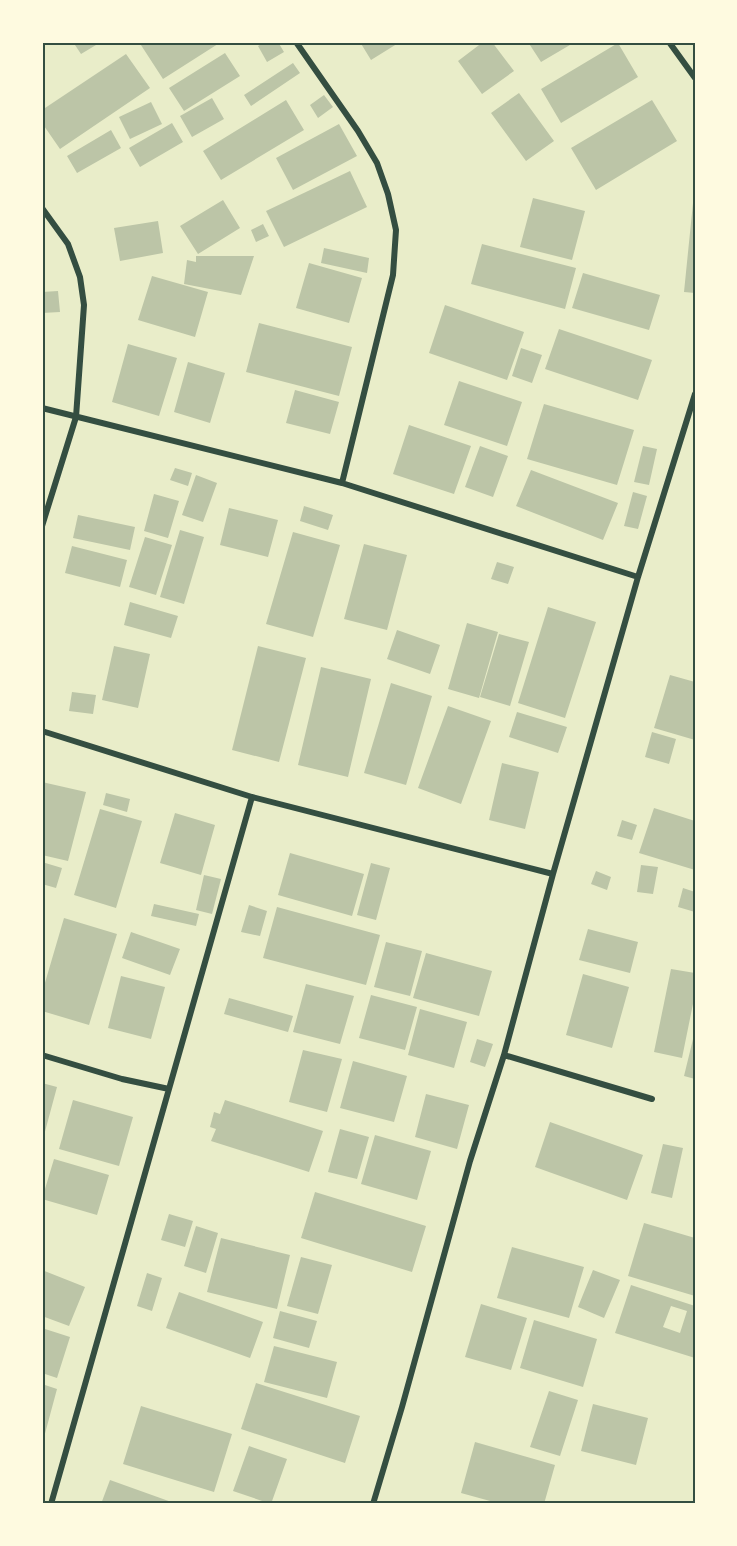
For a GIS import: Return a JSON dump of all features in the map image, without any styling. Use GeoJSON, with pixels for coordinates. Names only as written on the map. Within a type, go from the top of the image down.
{"type":"FeatureCollection","features":[{"type":"Feature","properties":{"kind":"street"},"geometry":{"type":"LineString","coordinates":[[296,42],[358,131],[377,163],[388,194],[396,230],[393,275],[342,483]]}},
{"type":"Feature","properties":{"kind":"street"},"geometry":{"type":"LineString","coordinates":[[669,42],[695,78]]}},
{"type":"Feature","properties":{"kind":"street"},"geometry":{"type":"LineString","coordinates":[[42,208],[68,244],[80,277],[84,305],[76,417],[42,526]]}},
{"type":"Feature","properties":{"kind":"street"},"geometry":{"type":"LineString","coordinates":[[373,1504],[470,1161],[504,1055],[553,873],[638,577],[695,393]]}},
{"type":"Feature","properties":{"kind":"street"},"geometry":{"type":"LineString","coordinates":[[42,408],[342,483],[638,577]]}},
{"type":"Feature","properties":{"kind":"street"},"geometry":{"type":"LineString","coordinates":[[42,731],[252,797],[553,873]]}},
{"type":"Feature","properties":{"kind":"street"},"geometry":{"type":"LineString","coordinates":[[51,1504],[252,797]]}},
{"type":"Feature","properties":{"kind":"street"},"geometry":{"type":"LineString","coordinates":[[42,1055],[122,1079],[169,1089]]}},
{"type":"Feature","properties":{"kind":"street"},"geometry":{"type":"LineString","coordinates":[[504,1055],[652,1099]]}},
{"type":"Feature","properties":{"kind":"building"},"geometry":{"type":"Polygon","coordinates":[[[73,42],[101,42],[81,54],[73,42]]]}},
{"type":"Feature","properties":{"kind":"building"},"geometry":{"type":"Polygon","coordinates":[[[139,42],[221,42],[163,79],[139,42]]]}},
{"type":"Feature","properties":{"kind":"building"},"geometry":{"type":"Polygon","coordinates":[[[265,42],[278,42],[284,52],[267,62],[258,46],[265,42]]]}},
{"type":"Feature","properties":{"kind":"building"},"geometry":{"type":"Polygon","coordinates":[[[360,42],[400,42],[371,60],[360,42]]]}},
{"type":"Feature","properties":{"kind":"building"},"geometry":{"type":"Polygon","coordinates":[[[483,42],[492,42],[514,71],[482,94],[458,61],[483,42]]]}},
{"type":"Feature","properties":{"kind":"building"},"geometry":{"type":"Polygon","coordinates":[[[528,42],[575,42],[541,62],[528,42]]]}},
{"type":"Feature","properties":{"kind":"building"},"geometry":{"type":"Polygon","coordinates":[[[618,43],[638,77],[561,123],[541,89],[618,43]]]}},
{"type":"Feature","properties":{"kind":"building"},"geometry":{"type":"Polygon","coordinates":[[[225,53],[240,76],[184,111],[169,88],[225,53]]]}},
{"type":"Feature","properties":{"kind":"building"},"geometry":{"type":"Polygon","coordinates":[[[126,54],[150,88],[60,149],[42,123],[42,110],[126,54]]]}},
{"type":"Feature","properties":{"kind":"building"},"geometry":{"type":"Polygon","coordinates":[[[293,63],[300,73],[251,106],[244,95],[293,63]]]}},
{"type":"Feature","properties":{"kind":"building"},"geometry":{"type":"Polygon","coordinates":[[[519,93],[554,141],[526,161],[491,113],[519,93]]]}},
{"type":"Feature","properties":{"kind":"building"},"geometry":{"type":"Polygon","coordinates":[[[324,95],[333,107],[318,118],[310,105],[324,95]]]}},
{"type":"Feature","properties":{"kind":"building"},"geometry":{"type":"Polygon","coordinates":[[[212,98],[224,119],[192,137],[180,116],[212,98]]]}},
{"type":"Feature","properties":{"kind":"building"},"geometry":{"type":"Polygon","coordinates":[[[286,100],[304,130],[221,180],[203,151],[286,100]]]}},
{"type":"Feature","properties":{"kind":"building"},"geometry":{"type":"Polygon","coordinates":[[[652,100],[677,141],[596,190],[571,148],[652,100]]]}},
{"type":"Feature","properties":{"kind":"building"},"geometry":{"type":"Polygon","coordinates":[[[151,102],[162,124],[130,139],[119,117],[151,102]]]}},
{"type":"Feature","properties":{"kind":"building"},"geometry":{"type":"Polygon","coordinates":[[[172,123],[183,142],[140,167],[129,148],[172,123]]]}},
{"type":"Feature","properties":{"kind":"building"},"geometry":{"type":"Polygon","coordinates":[[[339,124],[357,156],[293,190],[276,158],[339,124]]]}},
{"type":"Feature","properties":{"kind":"building"},"geometry":{"type":"Polygon","coordinates":[[[111,130],[121,148],[77,173],[67,156],[111,130]]]}},
{"type":"Feature","properties":{"kind":"building"},"geometry":{"type":"Polygon","coordinates":[[[350,171],[367,207],[284,247],[266,211],[350,171]]]}},
{"type":"Feature","properties":{"kind":"building"},"geometry":{"type":"Polygon","coordinates":[[[533,198],[585,211],[572,260],[520,247],[533,198]]]}},
{"type":"Feature","properties":{"kind":"building"},"geometry":{"type":"Polygon","coordinates":[[[223,200],[240,228],[198,254],[180,226],[223,200]]]}},
{"type":"Feature","properties":{"kind":"building"},"geometry":{"type":"Polygon","coordinates":[[[693,203],[695,204],[695,293],[684,292],[693,203]]]}},
{"type":"Feature","properties":{"kind":"building"},"geometry":{"type":"Polygon","coordinates":[[[158,221],[163,253],[120,261],[114,228],[158,221]]]}},
{"type":"Feature","properties":{"kind":"building"},"geometry":{"type":"Polygon","coordinates":[[[263,224],[269,236],[256,242],[251,230],[263,224]]]}},
{"type":"Feature","properties":{"kind":"building"},"geometry":{"type":"Polygon","coordinates":[[[482,244],[576,268],[565,309],[471,284],[482,244]]]}},
{"type":"Feature","properties":{"kind":"building"},"geometry":{"type":"Polygon","coordinates":[[[324,248],[369,258],[367,273],[321,263],[324,248]]]}},
{"type":"Feature","properties":{"kind":"building"},"geometry":{"type":"Polygon","coordinates":[[[196,256],[254,256],[241,295],[184,284],[187,260],[196,262],[196,256]]]}},
{"type":"Feature","properties":{"kind":"building"},"geometry":{"type":"Polygon","coordinates":[[[309,263],[362,278],[349,323],[296,308],[309,263]]]}},
{"type":"Feature","properties":{"kind":"building"},"geometry":{"type":"Polygon","coordinates":[[[583,273],[660,295],[649,330],[572,308],[583,273]]]}},
{"type":"Feature","properties":{"kind":"building"},"geometry":{"type":"Polygon","coordinates":[[[152,276],[208,292],[195,337],[138,320],[152,276]]]}},
{"type":"Feature","properties":{"kind":"building"},"geometry":{"type":"Polygon","coordinates":[[[58,291],[60,312],[42,313],[42,292],[58,291]]]}},
{"type":"Feature","properties":{"kind":"building"},"geometry":{"type":"Polygon","coordinates":[[[445,305],[524,332],[507,380],[429,353],[445,305]]]}},
{"type":"Feature","properties":{"kind":"building"},"geometry":{"type":"Polygon","coordinates":[[[259,323],[352,347],[339,396],[246,372],[259,323]]]}},
{"type":"Feature","properties":{"kind":"building"},"geometry":{"type":"Polygon","coordinates":[[[559,329],[652,360],[638,400],[545,369],[559,329]]]}},
{"type":"Feature","properties":{"kind":"building"},"geometry":{"type":"Polygon","coordinates":[[[128,344],[177,358],[159,416],[112,402],[128,344]]]}},
{"type":"Feature","properties":{"kind":"building"},"geometry":{"type":"Polygon","coordinates":[[[521,348],[542,355],[532,383],[512,376],[521,348]]]}},
{"type":"Feature","properties":{"kind":"building"},"geometry":{"type":"Polygon","coordinates":[[[188,362],[225,373],[210,423],[174,412],[188,362]]]}},
{"type":"Feature","properties":{"kind":"building"},"geometry":{"type":"Polygon","coordinates":[[[459,381],[522,402],[507,446],[444,425],[459,381]]]}},
{"type":"Feature","properties":{"kind":"building"},"geometry":{"type":"Polygon","coordinates":[[[295,390],[339,402],[330,434],[286,423],[295,390]]]}},
{"type":"Feature","properties":{"kind":"building"},"geometry":{"type":"Polygon","coordinates":[[[544,404],[634,430],[617,485],[527,459],[544,404]]]}},
{"type":"Feature","properties":{"kind":"building"},"geometry":{"type":"Polygon","coordinates":[[[409,425],[471,446],[454,494],[393,474],[409,425]]]}},
{"type":"Feature","properties":{"kind":"building"},"geometry":{"type":"Polygon","coordinates":[[[480,446],[508,456],[493,497],[465,487],[480,446]]]}},
{"type":"Feature","properties":{"kind":"building"},"geometry":{"type":"Polygon","coordinates":[[[643,446],[657,449],[649,485],[634,482],[643,446]]]}},
{"type":"Feature","properties":{"kind":"building"},"geometry":{"type":"Polygon","coordinates":[[[175,468],[192,473],[188,486],[170,480],[175,468]]]}},
{"type":"Feature","properties":{"kind":"building"},"geometry":{"type":"Polygon","coordinates":[[[531,470],[618,503],[603,540],[516,506],[531,470]]]}},
{"type":"Feature","properties":{"kind":"building"},"geometry":{"type":"Polygon","coordinates":[[[196,475],[217,483],[203,522],[182,515],[196,475]]]}},
{"type":"Feature","properties":{"kind":"building"},"geometry":{"type":"Polygon","coordinates":[[[633,492],[647,496],[638,529],[624,526],[633,492]]]}},
{"type":"Feature","properties":{"kind":"building"},"geometry":{"type":"Polygon","coordinates":[[[154,494],[179,501],[168,538],[144,531],[154,494]]]}},
{"type":"Feature","properties":{"kind":"building"},"geometry":{"type":"Polygon","coordinates":[[[304,506],[333,515],[328,530],[300,521],[304,506]]]}},
{"type":"Feature","properties":{"kind":"building"},"geometry":{"type":"Polygon","coordinates":[[[229,508],[278,520],[268,557],[220,545],[229,508]]]}},
{"type":"Feature","properties":{"kind":"building"},"geometry":{"type":"Polygon","coordinates":[[[78,515],[135,527],[130,550],[73,538],[78,515]]]}},
{"type":"Feature","properties":{"kind":"building"},"geometry":{"type":"Polygon","coordinates":[[[180,530],[204,537],[184,604],[160,597],[180,530]]]}},
{"type":"Feature","properties":{"kind":"building"},"geometry":{"type":"Polygon","coordinates":[[[293,532],[340,545],[313,637],[266,624],[293,532]]]}},
{"type":"Feature","properties":{"kind":"building"},"geometry":{"type":"Polygon","coordinates":[[[145,537],[172,545],[156,595],[129,587],[145,537]]]}},
{"type":"Feature","properties":{"kind":"building"},"geometry":{"type":"Polygon","coordinates":[[[364,544],[407,555],[387,630],[344,619],[364,544]]]}},
{"type":"Feature","properties":{"kind":"building"},"geometry":{"type":"Polygon","coordinates":[[[72,546],[127,560],[120,587],[65,573],[72,546]]]}},
{"type":"Feature","properties":{"kind":"building"},"geometry":{"type":"Polygon","coordinates":[[[497,562],[514,567],[508,584],[491,579],[497,562]]]}},
{"type":"Feature","properties":{"kind":"building"},"geometry":{"type":"Polygon","coordinates":[[[130,602],[178,616],[171,638],[124,625],[130,602]]]}},
{"type":"Feature","properties":{"kind":"building"},"geometry":{"type":"Polygon","coordinates":[[[548,607],[596,622],[565,718],[518,703],[548,607]]]}},
{"type":"Feature","properties":{"kind":"building"},"geometry":{"type":"Polygon","coordinates":[[[467,623],[498,632],[479,698],[448,689],[467,623]]]}},
{"type":"Feature","properties":{"kind":"building"},"geometry":{"type":"Polygon","coordinates":[[[397,630],[440,645],[430,674],[387,659],[397,630]]]}},
{"type":"Feature","properties":{"kind":"building"},"geometry":{"type":"Polygon","coordinates":[[[499,634],[529,642],[510,706],[480,697],[499,634]]]}},
{"type":"Feature","properties":{"kind":"building"},"geometry":{"type":"Polygon","coordinates":[[[114,646],[150,654],[138,708],[102,700],[114,646]]]}},
{"type":"Feature","properties":{"kind":"building"},"geometry":{"type":"Polygon","coordinates":[[[258,646],[306,658],[279,762],[232,750],[258,646]]]}},
{"type":"Feature","properties":{"kind":"building"},"geometry":{"type":"Polygon","coordinates":[[[321,667],[371,679],[348,777],[298,765],[321,667]]]}},
{"type":"Feature","properties":{"kind":"building"},"geometry":{"type":"Polygon","coordinates":[[[670,675],[695,682],[695,740],[654,728],[670,675]]]}},
{"type":"Feature","properties":{"kind":"building"},"geometry":{"type":"Polygon","coordinates":[[[391,683],[432,696],[406,785],[364,773],[391,683]]]}},
{"type":"Feature","properties":{"kind":"building"},"geometry":{"type":"Polygon","coordinates":[[[72,692],[96,695],[93,714],[69,711],[72,692]]]}},
{"type":"Feature","properties":{"kind":"building"},"geometry":{"type":"Polygon","coordinates":[[[448,706],[491,721],[461,804],[418,788],[448,706]]]}},
{"type":"Feature","properties":{"kind":"building"},"geometry":{"type":"Polygon","coordinates":[[[517,712],[567,727],[558,753],[509,737],[517,712]]]}},
{"type":"Feature","properties":{"kind":"building"},"geometry":{"type":"Polygon","coordinates":[[[652,732],[676,739],[669,764],[645,757],[652,732]]]}},
{"type":"Feature","properties":{"kind":"building"},"geometry":{"type":"Polygon","coordinates":[[[502,763],[539,772],[525,829],[489,820],[502,763]]]}},
{"type":"Feature","properties":{"kind":"building"},"geometry":{"type":"Polygon","coordinates":[[[42,782],[86,792],[68,861],[42,855],[42,782]]]}},
{"type":"Feature","properties":{"kind":"building"},"geometry":{"type":"Polygon","coordinates":[[[106,793],[130,799],[127,812],[103,805],[106,793]]]}},
{"type":"Feature","properties":{"kind":"building"},"geometry":{"type":"Polygon","coordinates":[[[654,808],[695,821],[695,870],[639,853],[654,808]]]}},
{"type":"Feature","properties":{"kind":"building"},"geometry":{"type":"Polygon","coordinates":[[[100,809],[142,821],[116,908],[74,895],[100,809]]]}},
{"type":"Feature","properties":{"kind":"building"},"geometry":{"type":"Polygon","coordinates":[[[175,813],[215,825],[201,875],[160,863],[175,813]]]}},
{"type":"Feature","properties":{"kind":"building"},"geometry":{"type":"Polygon","coordinates":[[[622,820],[637,825],[632,840],[617,836],[622,820]]]}},
{"type":"Feature","properties":{"kind":"building"},"geometry":{"type":"Polygon","coordinates":[[[290,853],[364,874],[352,916],[278,895],[290,853]]]}},
{"type":"Feature","properties":{"kind":"building"},"geometry":{"type":"Polygon","coordinates":[[[42,862],[62,868],[56,888],[42,884],[42,862]]]}},
{"type":"Feature","properties":{"kind":"building"},"geometry":{"type":"Polygon","coordinates":[[[371,863],[390,868],[376,920],[357,915],[371,863]]]}},
{"type":"Feature","properties":{"kind":"building"},"geometry":{"type":"Polygon","coordinates":[[[641,865],[658,867],[653,894],[637,892],[641,865]]]}},
{"type":"Feature","properties":{"kind":"building"},"geometry":{"type":"Polygon","coordinates":[[[596,871],[611,877],[607,890],[591,884],[596,871]]]}},
{"type":"Feature","properties":{"kind":"building"},"geometry":{"type":"Polygon","coordinates":[[[204,875],[221,879],[212,914],[196,910],[204,875]]]}},
{"type":"Feature","properties":{"kind":"building"},"geometry":{"type":"Polygon","coordinates":[[[683,888],[695,892],[695,912],[678,907],[683,888]]]}},
{"type":"Feature","properties":{"kind":"building"},"geometry":{"type":"Polygon","coordinates":[[[154,904],[199,914],[196,926],[151,916],[154,904]]]}},
{"type":"Feature","properties":{"kind":"building"},"geometry":{"type":"Polygon","coordinates":[[[249,905],[267,911],[260,936],[241,932],[249,905]]]}},
{"type":"Feature","properties":{"kind":"building"},"geometry":{"type":"Polygon","coordinates":[[[277,907],[380,935],[366,985],[263,958],[277,907]]]}},
{"type":"Feature","properties":{"kind":"building"},"geometry":{"type":"Polygon","coordinates":[[[64,918],[117,934],[89,1025],[42,1011],[42,993],[64,918]]]}},
{"type":"Feature","properties":{"kind":"building"},"geometry":{"type":"Polygon","coordinates":[[[588,929],[638,942],[630,973],[579,960],[588,929]]]}},
{"type":"Feature","properties":{"kind":"building"},"geometry":{"type":"Polygon","coordinates":[[[131,932],[180,949],[170,975],[122,958],[131,932]]]}},
{"type":"Feature","properties":{"kind":"building"},"geometry":{"type":"Polygon","coordinates":[[[386,942],[422,951],[410,996],[374,987],[386,942]]]}},
{"type":"Feature","properties":{"kind":"building"},"geometry":{"type":"Polygon","coordinates":[[[426,953],[492,971],[479,1016],[413,998],[426,953]]]}},
{"type":"Feature","properties":{"kind":"building"},"geometry":{"type":"Polygon","coordinates":[[[671,969],[695,973],[695,994],[682,1058],[654,1052],[671,969]]]}},
{"type":"Feature","properties":{"kind":"building"},"geometry":{"type":"Polygon","coordinates":[[[583,974],[629,987],[612,1048],[566,1035],[583,974]]]}},
{"type":"Feature","properties":{"kind":"building"},"geometry":{"type":"Polygon","coordinates":[[[121,976],[165,987],[151,1039],[108,1028],[121,976]]]}},
{"type":"Feature","properties":{"kind":"building"},"geometry":{"type":"Polygon","coordinates":[[[306,984],[354,996],[340,1044],[293,1032],[306,984]]]}},
{"type":"Feature","properties":{"kind":"building"},"geometry":{"type":"Polygon","coordinates":[[[371,995],[417,1007],[405,1050],[359,1038],[371,995]]]}},
{"type":"Feature","properties":{"kind":"building"},"geometry":{"type":"Polygon","coordinates":[[[229,998],[293,1016],[288,1032],[224,1014],[229,998]]]}},
{"type":"Feature","properties":{"kind":"building"},"geometry":{"type":"Polygon","coordinates":[[[420,1009],[467,1022],[454,1068],[408,1055],[420,1009]]]}},
{"type":"Feature","properties":{"kind":"building"},"geometry":{"type":"Polygon","coordinates":[[[695,1035],[695,1079],[684,1076],[695,1035]]]}},
{"type":"Feature","properties":{"kind":"building"},"geometry":{"type":"Polygon","coordinates":[[[477,1039],[493,1044],[485,1067],[470,1062],[477,1039]]]}},
{"type":"Feature","properties":{"kind":"building"},"geometry":{"type":"Polygon","coordinates":[[[303,1050],[342,1059],[327,1112],[289,1102],[303,1050]]]}},
{"type":"Feature","properties":{"kind":"building"},"geometry":{"type":"Polygon","coordinates":[[[353,1061],[407,1076],[394,1122],[340,1108],[353,1061]]]}},
{"type":"Feature","properties":{"kind":"building"},"geometry":{"type":"Polygon","coordinates":[[[42,1083],[57,1087],[43,1139],[42,1139],[42,1083]]]}},
{"type":"Feature","properties":{"kind":"building"},"geometry":{"type":"Polygon","coordinates":[[[426,1094],[469,1105],[457,1149],[415,1137],[426,1094]]]}},
{"type":"Feature","properties":{"kind":"building"},"geometry":{"type":"Polygon","coordinates":[[[73,1100],[133,1117],[119,1166],[59,1149],[73,1100]]]}},
{"type":"Feature","properties":{"kind":"building"},"geometry":{"type":"Polygon","coordinates":[[[225,1100],[323,1131],[309,1172],[211,1141],[216,1129],[210,1127],[214,1112],[220,1114],[225,1100]]]}},
{"type":"Feature","properties":{"kind":"building"},"geometry":{"type":"Polygon","coordinates":[[[550,1122],[643,1155],[627,1200],[535,1167],[550,1122]]]}},
{"type":"Feature","properties":{"kind":"building"},"geometry":{"type":"Polygon","coordinates":[[[340,1129],[369,1137],[357,1179],[328,1172],[340,1129]]]}},
{"type":"Feature","properties":{"kind":"building"},"geometry":{"type":"Polygon","coordinates":[[[375,1135],[431,1151],[417,1200],[361,1184],[375,1135]]]}},
{"type":"Feature","properties":{"kind":"building"},"geometry":{"type":"Polygon","coordinates":[[[663,1144],[683,1148],[672,1198],[651,1193],[663,1144]]]}},
{"type":"Feature","properties":{"kind":"building"},"geometry":{"type":"Polygon","coordinates":[[[54,1159],[109,1175],[97,1215],[42,1199],[54,1159]]]}},
{"type":"Feature","properties":{"kind":"building"},"geometry":{"type":"Polygon","coordinates":[[[315,1192],[426,1226],[412,1272],[301,1238],[315,1192]]]}},
{"type":"Feature","properties":{"kind":"building"},"geometry":{"type":"Polygon","coordinates":[[[169,1214],[193,1221],[185,1247],[161,1240],[169,1214]]]}},
{"type":"Feature","properties":{"kind":"building"},"geometry":{"type":"Polygon","coordinates":[[[644,1223],[695,1238],[695,1296],[628,1276],[644,1223]]]}},
{"type":"Feature","properties":{"kind":"building"},"geometry":{"type":"Polygon","coordinates":[[[196,1226],[218,1233],[206,1273],[184,1266],[196,1226]]]}},
{"type":"Feature","properties":{"kind":"building"},"geometry":{"type":"Polygon","coordinates":[[[221,1238],[290,1255],[277,1309],[207,1292],[221,1238]]]}},
{"type":"Feature","properties":{"kind":"building"},"geometry":{"type":"Polygon","coordinates":[[[512,1247],[584,1267],[569,1318],[497,1298],[512,1247]]]}},
{"type":"Feature","properties":{"kind":"building"},"geometry":{"type":"Polygon","coordinates":[[[301,1257],[332,1265],[318,1314],[287,1306],[301,1257]]]}},
{"type":"Feature","properties":{"kind":"building"},"geometry":{"type":"Polygon","coordinates":[[[42,1270],[85,1287],[69,1326],[42,1316],[42,1270]]]}},
{"type":"Feature","properties":{"kind":"building"},"geometry":{"type":"Polygon","coordinates":[[[593,1270],[620,1280],[604,1318],[578,1307],[593,1270]]]}},
{"type":"Feature","properties":{"kind":"building"},"geometry":{"type":"Polygon","coordinates":[[[147,1273],[162,1278],[152,1311],[137,1306],[147,1273]]]}},
{"type":"Feature","properties":{"kind":"building"},"geometry":{"type":"Polygon","coordinates":[[[631,1285],[695,1306],[695,1358],[615,1333],[631,1285]],[[671,1306],[663,1327],[680,1333],[687,1311],[671,1306]]]}},
{"type":"Feature","properties":{"kind":"building"},"geometry":{"type":"Polygon","coordinates":[[[179,1292],[263,1322],[250,1358],[166,1328],[179,1292]]]}},
{"type":"Feature","properties":{"kind":"building"},"geometry":{"type":"Polygon","coordinates":[[[481,1304],[527,1318],[511,1370],[465,1357],[481,1304]]]}},
{"type":"Feature","properties":{"kind":"building"},"geometry":{"type":"Polygon","coordinates":[[[280,1311],[317,1321],[309,1348],[273,1338],[280,1311]]]}},
{"type":"Feature","properties":{"kind":"building"},"geometry":{"type":"Polygon","coordinates":[[[534,1320],[597,1339],[583,1387],[520,1368],[534,1320]]]}},
{"type":"Feature","properties":{"kind":"building"},"geometry":{"type":"Polygon","coordinates":[[[42,1328],[70,1337],[57,1378],[42,1373],[42,1328]]]}},
{"type":"Feature","properties":{"kind":"building"},"geometry":{"type":"Polygon","coordinates":[[[274,1346],[337,1362],[327,1398],[264,1382],[274,1346]]]}},
{"type":"Feature","properties":{"kind":"building"},"geometry":{"type":"Polygon","coordinates":[[[256,1383],[360,1416],[345,1463],[241,1429],[256,1383]]]}},
{"type":"Feature","properties":{"kind":"building"},"geometry":{"type":"Polygon","coordinates":[[[42,1384],[57,1389],[43,1441],[42,1441],[42,1384]]]}},
{"type":"Feature","properties":{"kind":"building"},"geometry":{"type":"Polygon","coordinates":[[[549,1391],[578,1400],[560,1456],[530,1447],[549,1391]]]}},
{"type":"Feature","properties":{"kind":"building"},"geometry":{"type":"Polygon","coordinates":[[[593,1404],[648,1418],[636,1465],[581,1451],[593,1404]]]}},
{"type":"Feature","properties":{"kind":"building"},"geometry":{"type":"Polygon","coordinates":[[[141,1406],[232,1434],[214,1492],[123,1464],[141,1406]]]}},
{"type":"Feature","properties":{"kind":"building"},"geometry":{"type":"Polygon","coordinates":[[[475,1442],[555,1465],[544,1504],[501,1504],[461,1493],[475,1442]]]}},
{"type":"Feature","properties":{"kind":"building"},"geometry":{"type":"Polygon","coordinates":[[[249,1446],[287,1459],[271,1504],[233,1491],[249,1446]]]}},
{"type":"Feature","properties":{"kind":"building"},"geometry":{"type":"Polygon","coordinates":[[[110,1480],[177,1504],[101,1504],[110,1480]]]}}]}
